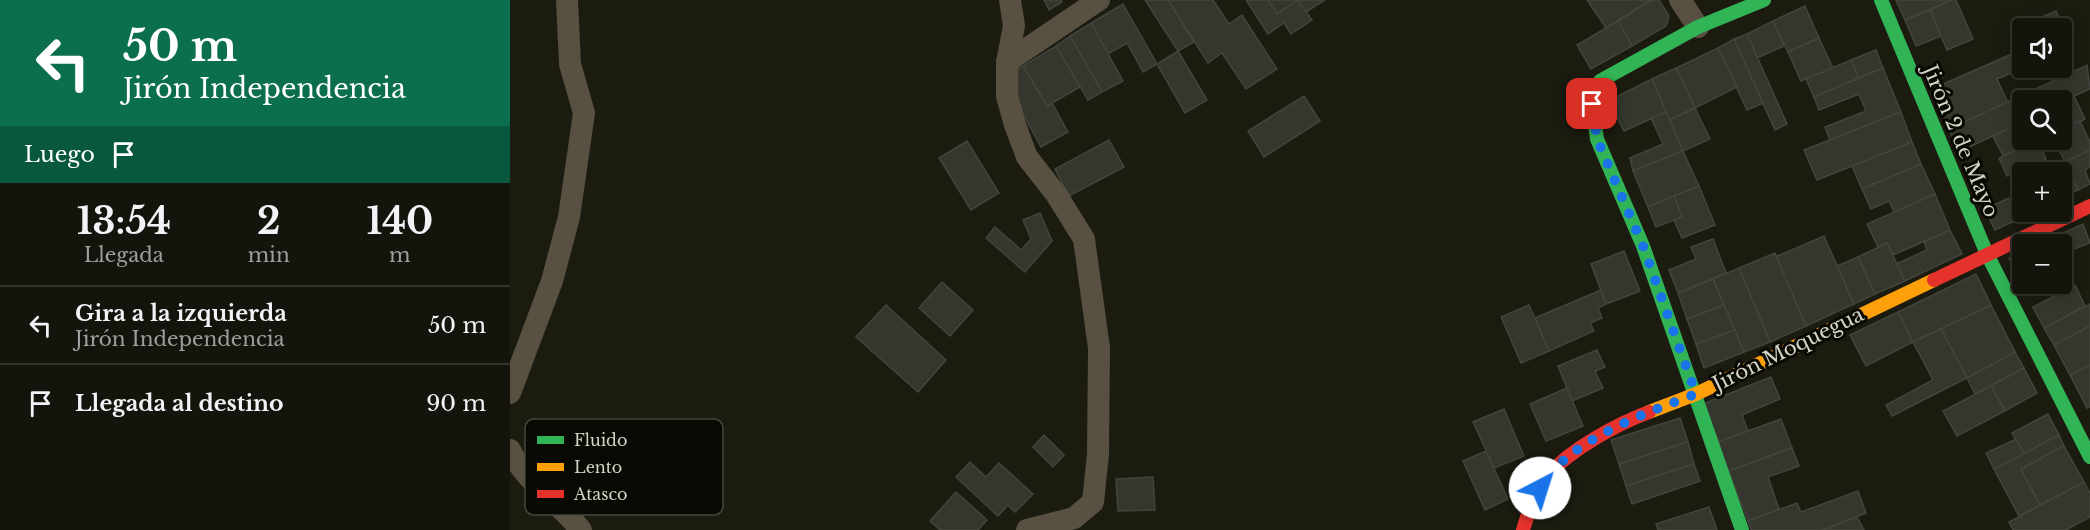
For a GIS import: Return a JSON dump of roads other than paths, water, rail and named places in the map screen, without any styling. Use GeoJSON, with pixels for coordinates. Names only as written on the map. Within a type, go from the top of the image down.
{"type":"FeatureCollection","features":[{"type":"Feature","properties":{"kind":"street"},"geometry":{"type":"LineString","coordinates":[[510,393],[552,281],[572,194],[584,113],[570,64],[567,0]]}},
{"type":"Feature","properties":{"kind":"street"},"geometry":{"type":"LineString","coordinates":[[1010,0],[1014,26],[1006,62],[1007,96],[1027,157],[1056,194],[1084,239],[1099,348],[1098,454],[1093,502],[1074,518],[1027,530]]}},
{"type":"Feature","properties":{"kind":"street"},"geometry":{"type":"LineString","coordinates":[[1006,62],[1099,0]]}},
{"type":"Feature","properties":{"kind":"street"},"geometry":{"type":"LineString","coordinates":[[1680,0],[1698,27]]}},
{"type":"Feature","properties":{"kind":"street"},"geometry":{"type":"LineString","coordinates":[[1742,530],[1643,246],[1597,139],[1592,104],[1600,81],[1698,27],[1764,0]]}},
{"type":"Feature","properties":{"kind":"street","name":"Jirón 2 de Mayo"},"geometry":{"type":"LineString","coordinates":[[1881,0],[1987,254],[2090,457]]}},
{"type":"Feature","properties":{"kind":"street","name":"Jirón Moquegua"},"geometry":{"type":"LineString","coordinates":[[1523,530],[1533,500],[1542,484],[1564,460],[1622,422],[1696,394],[2090,206]]}},
{"type":"Feature","properties":{"kind":"street"},"geometry":{"type":"LineString","coordinates":[[510,450],[520,470],[525,474]]}},
{"type":"Feature","properties":{"kind":"street"},"geometry":{"type":"LineString","coordinates":[[569,515],[581,530]]}}]}
